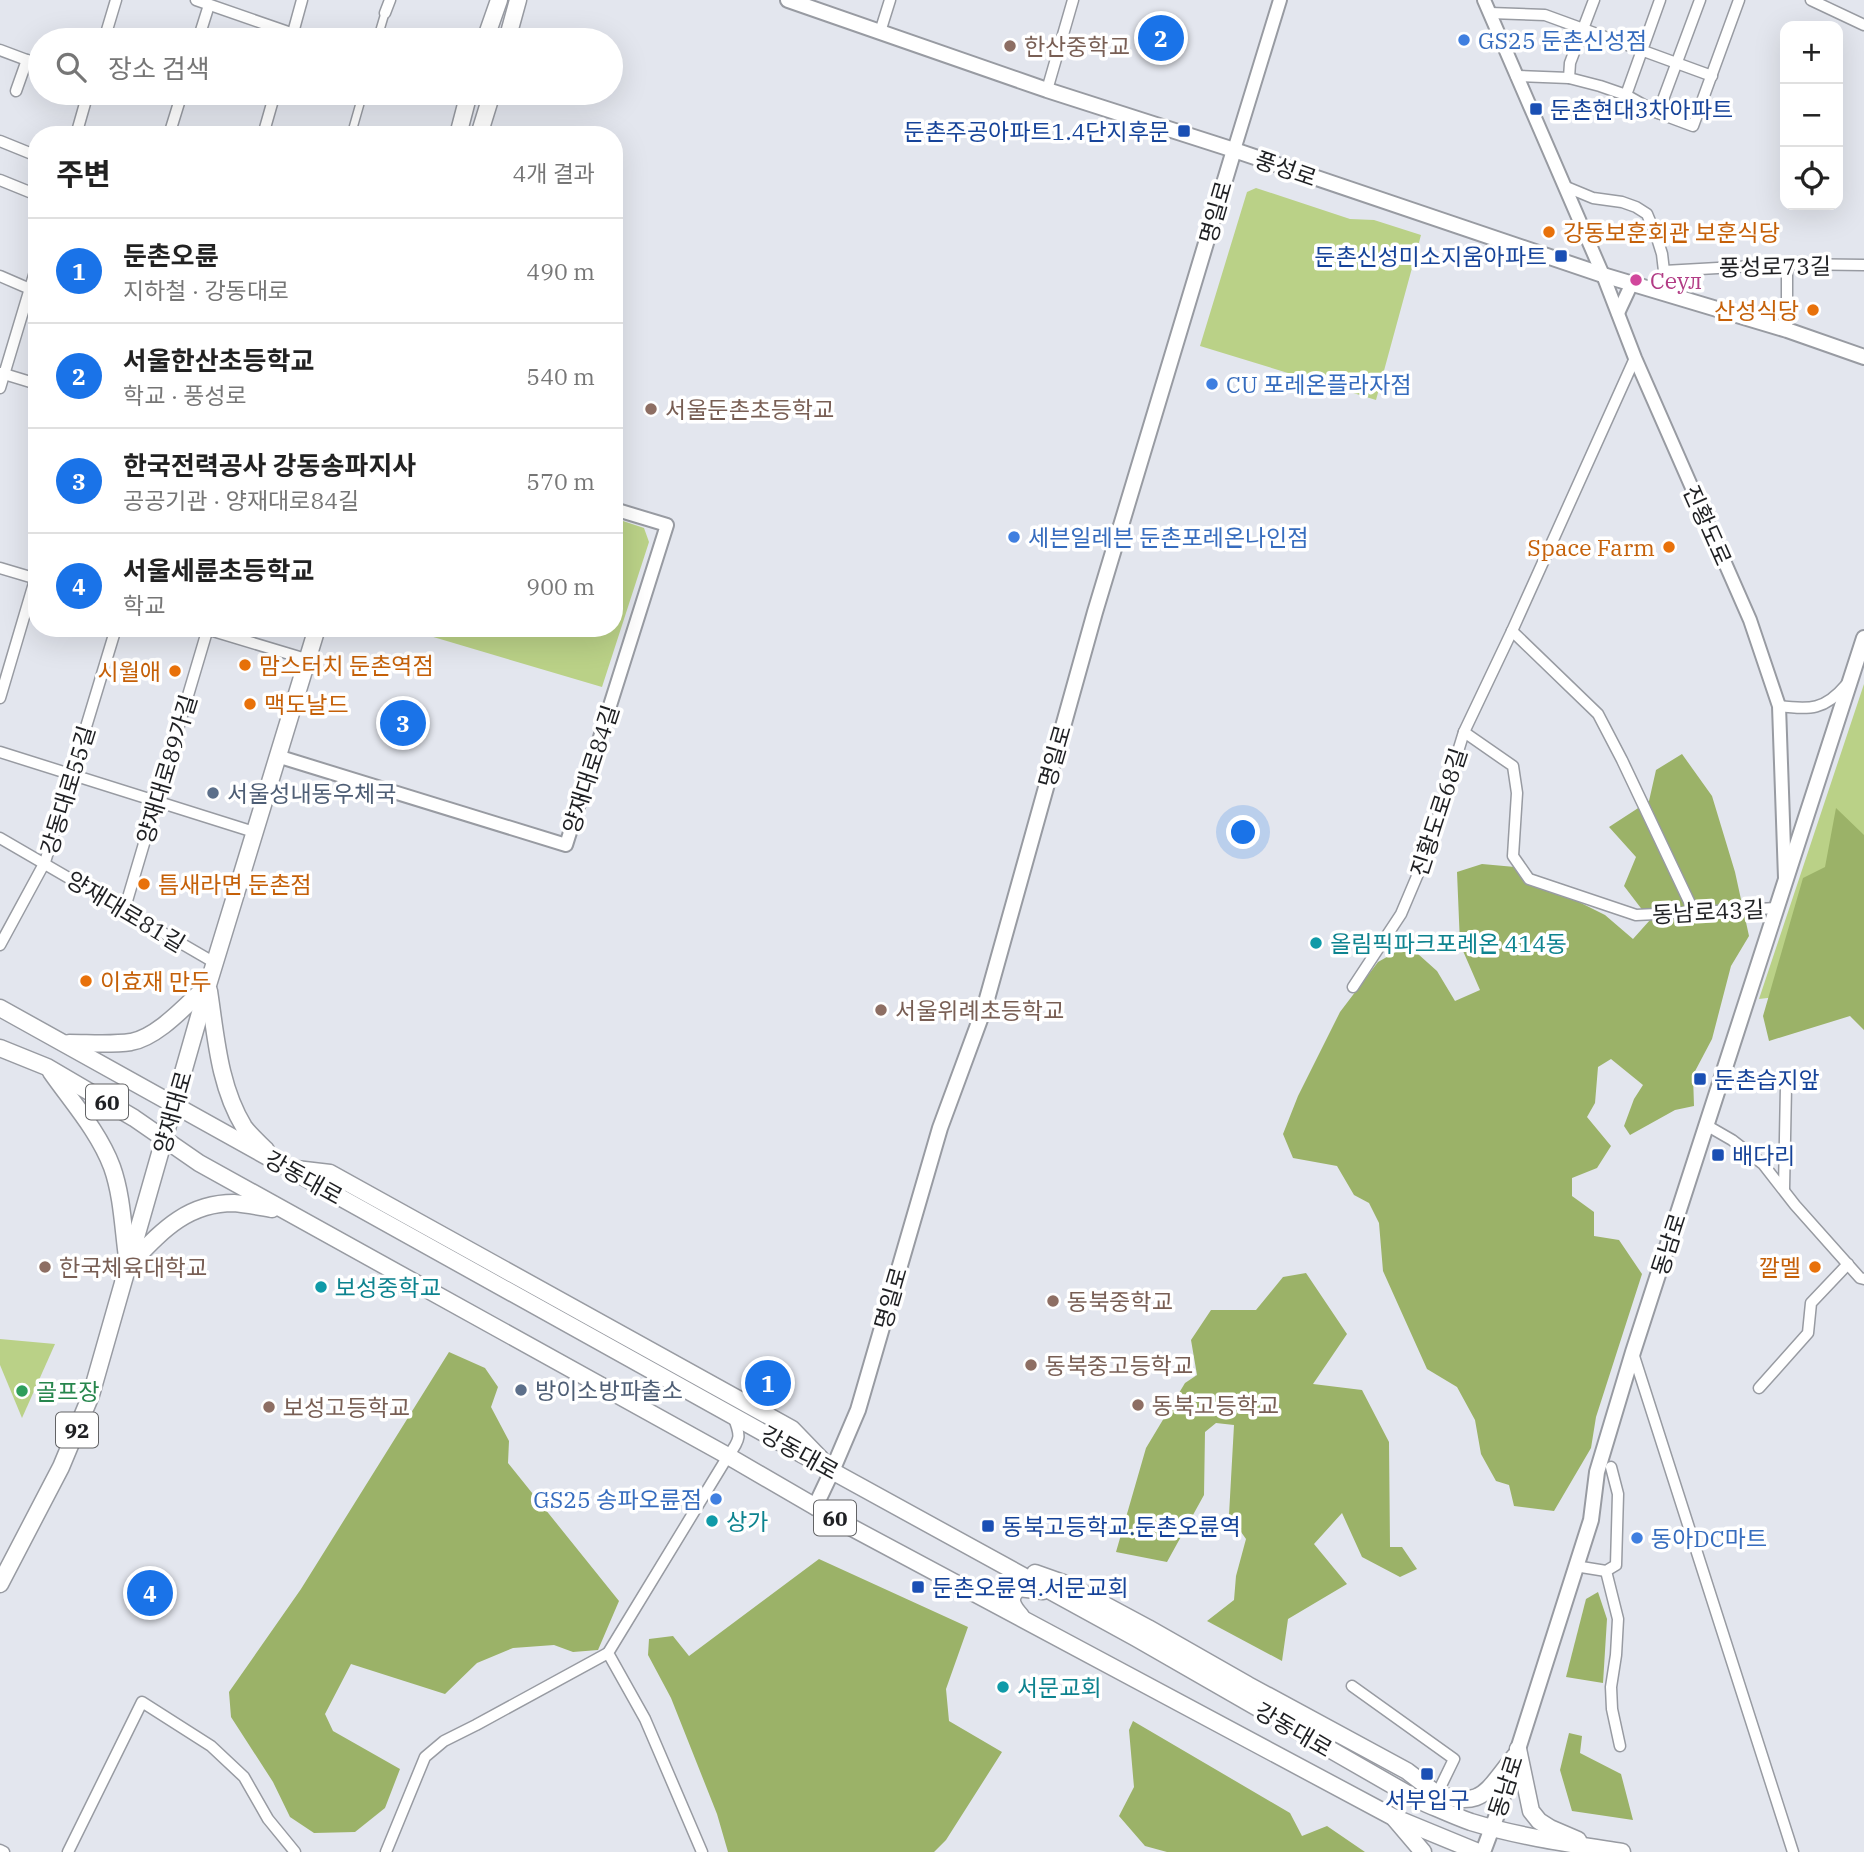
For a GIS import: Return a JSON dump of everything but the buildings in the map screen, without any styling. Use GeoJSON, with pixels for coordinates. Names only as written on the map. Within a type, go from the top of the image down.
{"type":"FeatureCollection","features":[{"type":"Feature","properties":{"kind":"main road"},"geometry":{"type":"LineString","coordinates":[[489,28],[499,0]]}},
{"type":"Feature","properties":{"kind":"main road"},"geometry":{"type":"LineString","coordinates":[[510,28],[518,0]]}},
{"type":"Feature","properties":{"kind":"main road","name":"풍성로"},"geometry":{"type":"LineString","coordinates":[[793,1],[1047,90],[1234,150],[1603,275],[1787,330],[1864,357]]}},
{"type":"Feature","properties":{"kind":"main road"},"geometry":{"type":"LineString","coordinates":[[460,126],[464,105]]}},
{"type":"Feature","properties":{"kind":"main road"},"geometry":{"type":"LineString","coordinates":[[482,126],[488,105]]}},
{"type":"Feature","properties":{"kind":"main road","name":"명일로"},"geometry":{"type":"LineString","coordinates":[[815,1507],[858,1410],[940,1128],[985,1006],[1095,612],[1234,150]]}},
{"type":"Feature","properties":{"kind":"main road","name":"양재대로"},"geometry":{"type":"LineString","coordinates":[[0,1584],[61,1467],[91,1395],[208,985],[314,637]]}},
{"type":"Feature","properties":{"kind":"main road","name":"동남로"},"geometry":{"type":"LineString","coordinates":[[1480,1852],[1492,1828],[1591,1520],[1597,1472],[1633,1352],[1864,638]]}},
{"type":"Feature","properties":{"kind":"main road"},"geometry":{"type":"LineString","coordinates":[[208,985],[219,1060],[228,1093],[244,1126],[286,1168],[330,1173],[792,1429],[832,1471]]}},
{"type":"Feature","properties":{"kind":"main road"},"geometry":{"type":"LineString","coordinates":[[64,1042],[132,1042],[153,1033],[208,985]]}},
{"type":"Feature","properties":{"kind":"main road","name":"강동대로"},"geometry":{"type":"LineString","coordinates":[[0,1008],[997,1560],[1420,1801],[1492,1828],[1596,1848]]}},
{"type":"Feature","properties":{"kind":"main road","name":"강동대로"},"geometry":{"type":"LineString","coordinates":[[0,1048],[47,1067],[134,1118],[199,1163],[728,1456],[815,1507],[1393,1817],[1480,1852]]}},
{"type":"Feature","properties":{"kind":"main road"},"geometry":{"type":"LineString","coordinates":[[47,1067],[97,1137],[112,1167],[119,1194],[128,1265]]}},
{"type":"Feature","properties":{"kind":"main road"},"geometry":{"type":"LineString","coordinates":[[128,1265],[166,1227],[210,1205],[235,1203],[283,1210]]}},
{"type":"Feature","properties":{"kind":"main road"},"geometry":{"type":"LineString","coordinates":[[997,1560],[1078,1590],[1407,1771],[1437,1794]]}},
{"type":"Feature","properties":{"kind":"main road"},"geometry":{"type":"LineString","coordinates":[[1024,1620],[1013,1608],[1013,1593],[1019,1588],[1056,1593]]}},
{"type":"Feature","properties":{"kind":"main road"},"geometry":{"type":"LineString","coordinates":[[1374,1774],[1437,1794],[1469,1800],[1482,1796],[1516,1752]]}},
{"type":"Feature","properties":{"kind":"main road"},"geometry":{"type":"LineString","coordinates":[[1516,1752],[1531,1811],[1539,1821],[1596,1848],[1622,1852]]}},
{"type":"Feature","properties":{"kind":"main road"},"geometry":{"type":"LineString","coordinates":[[1393,1817],[1423,1852]]}},
{"type":"Feature","properties":{"kind":"street"},"geometry":{"type":"LineString","coordinates":[[108,28],[116,0]]}},
{"type":"Feature","properties":{"kind":"street"},"geometry":{"type":"LineString","coordinates":[[196,0],[269,28]]}},
{"type":"Feature","properties":{"kind":"street"},"geometry":{"type":"LineString","coordinates":[[294,28],[302,0]]}},
{"type":"Feature","properties":{"kind":"street"},"geometry":{"type":"LineString","coordinates":[[381,28],[390,0]]}},
{"type":"Feature","properties":{"kind":"street"},"geometry":{"type":"LineString","coordinates":[[880,32],[890,0]]}},
{"type":"Feature","properties":{"kind":"street"},"geometry":{"type":"LineString","coordinates":[[1047,90],[1073,0]]}},
{"type":"Feature","properties":{"kind":"street","name":"명일로"},"geometry":{"type":"LineString","coordinates":[[1234,150],[1280,0]]}},
{"type":"Feature","properties":{"kind":"street","name":"진황도로"},"geometry":{"type":"LineString","coordinates":[[1484,0],[1603,275],[1635,358],[1750,620],[1779,706],[1785,879]]}},
{"type":"Feature","properties":{"kind":"street"},"geometry":{"type":"LineString","coordinates":[[1569,78],[1570,63],[1594,0]]}},
{"type":"Feature","properties":{"kind":"street"},"geometry":{"type":"LineString","coordinates":[[1626,95],[1660,0]]}},
{"type":"Feature","properties":{"kind":"street"},"geometry":{"type":"LineString","coordinates":[[1658,113],[1700,0]]}},
{"type":"Feature","properties":{"kind":"street"},"geometry":{"type":"LineString","coordinates":[[1516,76],[1569,78],[1626,95],[1658,113],[1693,126],[1739,0]]}},
{"type":"Feature","properties":{"kind":"street"},"geometry":{"type":"LineString","coordinates":[[1811,0],[1864,25]]}},
{"type":"Feature","properties":{"kind":"street"},"geometry":{"type":"LineString","coordinates":[[202,28],[209,5]]}},
{"type":"Feature","properties":{"kind":"street"},"geometry":{"type":"LineString","coordinates":[[1490,13],[1545,15],[1712,76]]}},
{"type":"Feature","properties":{"kind":"street"},"geometry":{"type":"LineString","coordinates":[[0,50],[27,60],[16,91]]}},
{"type":"Feature","properties":{"kind":"street"},"geometry":{"type":"LineString","coordinates":[[79,126],[85,105]]}},
{"type":"Feature","properties":{"kind":"street"},"geometry":{"type":"LineString","coordinates":[[172,126],[178,105]]}},
{"type":"Feature","properties":{"kind":"street"},"geometry":{"type":"LineString","coordinates":[[266,126],[272,105]]}},
{"type":"Feature","properties":{"kind":"street"},"geometry":{"type":"LineString","coordinates":[[354,126],[360,105]]}},
{"type":"Feature","properties":{"kind":"street"},"geometry":{"type":"LineString","coordinates":[[0,141],[28,152]]}},
{"type":"Feature","properties":{"kind":"street"},"geometry":{"type":"LineString","coordinates":[[0,180],[28,191]]}},
{"type":"Feature","properties":{"kind":"street"},"geometry":{"type":"LineString","coordinates":[[1564,186],[1593,198],[1629,204],[1647,214],[1662,254],[1664,271],[1655,290]]}},
{"type":"Feature","properties":{"kind":"street"},"geometry":{"type":"LineString","coordinates":[[1787,264],[1787,330]]}},
{"type":"Feature","properties":{"kind":"street","name":"풍성로73길"},"geometry":{"type":"LineString","coordinates":[[1664,271],[1787,264],[1864,265]]}},
{"type":"Feature","properties":{"kind":"street"},"geometry":{"type":"LineString","coordinates":[[0,276],[28,288]]}},
{"type":"Feature","properties":{"kind":"street"},"geometry":{"type":"LineString","coordinates":[[1618,313],[1632,283]]}},
{"type":"Feature","properties":{"kind":"street"},"geometry":{"type":"LineString","coordinates":[[0,388],[2,374],[28,295]]}},
{"type":"Feature","properties":{"kind":"street","name":"진황도로68길"},"geometry":{"type":"LineString","coordinates":[[1353,987],[1401,914],[1426,855],[1464,732],[1513,631],[1635,358]]}},
{"type":"Feature","properties":{"kind":"street"},"geometry":{"type":"LineString","coordinates":[[2,374],[28,381]]}},
{"type":"Feature","properties":{"kind":"street","name":"양재대로84길"},"geometry":{"type":"LineString","coordinates":[[277,756],[566,845],[667,525],[623,512]]}},
{"type":"Feature","properties":{"kind":"street"},"geometry":{"type":"LineString","coordinates":[[0,568],[28,575]]}},
{"type":"Feature","properties":{"kind":"street"},"geometry":{"type":"LineString","coordinates":[[0,698],[28,604]]}},
{"type":"Feature","properties":{"kind":"street"},"geometry":{"type":"LineString","coordinates":[[1513,631],[1598,714],[1694,912]]}},
{"type":"Feature","properties":{"kind":"street","name":"강동대로55길"},"geometry":{"type":"LineString","coordinates":[[0,945],[45,862],[113,637]]}},
{"type":"Feature","properties":{"kind":"street","name":"양재대로89가길"},"geometry":{"type":"LineString","coordinates":[[124,911],[204,637]]}},
{"type":"Feature","properties":{"kind":"street"},"geometry":{"type":"LineString","coordinates":[[233,637],[306,659]]}},
{"type":"Feature","properties":{"kind":"street"},"geometry":{"type":"LineString","coordinates":[[1779,706],[1798,709],[1827,704],[1849,681]]}},
{"type":"Feature","properties":{"kind":"street","name":"동남로43길"},"geometry":{"type":"LineString","coordinates":[[1464,732],[1513,766],[1517,793],[1513,856],[1529,879],[1636,915],[1777,908]]}},
{"type":"Feature","properties":{"kind":"street"},"geometry":{"type":"LineString","coordinates":[[0,752],[254,832]]}},
{"type":"Feature","properties":{"kind":"street","name":"양재대로81길"},"geometry":{"type":"LineString","coordinates":[[0,838],[215,963]]}},
{"type":"Feature","properties":{"kind":"street"},"geometry":{"type":"LineString","coordinates":[[1784,1189],[1786,1086]]}},
{"type":"Feature","properties":{"kind":"street"},"geometry":{"type":"LineString","coordinates":[[1706,1125],[1732,1140],[1763,1164],[1860,1278],[1864,1279]]}},
{"type":"Feature","properties":{"kind":"street"},"geometry":{"type":"LineString","coordinates":[[1759,1388],[1808,1333],[1811,1303],[1848,1264]]}},
{"type":"Feature","properties":{"kind":"street"},"geometry":{"type":"LineString","coordinates":[[1633,1352],[1793,1852]]}},
{"type":"Feature","properties":{"kind":"street"},"geometry":{"type":"LineString","coordinates":[[386,1852],[425,1757],[444,1741],[608,1653],[738,1442],[740,1433],[732,1414]]}},
{"type":"Feature","properties":{"kind":"street"},"geometry":{"type":"LineString","coordinates":[[1575,1566],[1606,1571],[1616,1565],[1618,1494],[1611,1467]]}},
{"type":"Feature","properties":{"kind":"street"},"geometry":{"type":"LineString","coordinates":[[1606,1571],[1618,1619],[1611,1687],[1612,1709],[1620,1746]]}},
{"type":"Feature","properties":{"kind":"street"},"geometry":{"type":"LineString","coordinates":[[608,1653],[645,1719],[702,1852]]}},
{"type":"Feature","properties":{"kind":"street"},"geometry":{"type":"LineString","coordinates":[[1352,1686],[1454,1759],[1437,1794]]}},
{"type":"Feature","properties":{"kind":"street"},"geometry":{"type":"LineString","coordinates":[[68,1852],[142,1702],[211,1746],[244,1777],[268,1819],[295,1852]]}},
{"type":"Feature","properties":{"kind":"green space"},"geometry":{"type":"Polygon","coordinates":[[[1256,188],[1350,219],[1374,220],[1421,235],[1376,400],[1200,346],[1247,192],[1256,188]]]}},
{"type":"Feature","properties":{"kind":"green space"},"geometry":{"type":"Polygon","coordinates":[[[623,521],[644,528],[649,542],[623,622],[623,521]]]}},
{"type":"Feature","properties":{"kind":"green space"},"geometry":{"type":"Polygon","coordinates":[[[433,637],[618,637],[602,687],[433,637]]]}},
{"type":"Feature","properties":{"kind":"green space"},"geometry":{"type":"Polygon","coordinates":[[[1864,684],[1864,986],[1759,999],[1864,684]]]}},
{"type":"Feature","properties":{"kind":"green space"},"geometry":{"type":"Polygon","coordinates":[[[1682,754],[1712,796],[1735,872],[1749,936],[1731,966],[1712,1039],[1693,1075],[1694,1106],[1675,1110],[1630,1135],[1624,1126],[1634,1099],[1643,1085],[1611,1059],[1598,1067],[1595,1103],[1587,1117],[1611,1146],[1597,1168],[1572,1178],[1572,1196],[1594,1212],[1594,1236],[1619,1240],[1642,1274],[1596,1417],[1591,1448],[1554,1511],[1514,1506],[1509,1485],[1496,1481],[1481,1454],[1475,1420],[1457,1387],[1427,1369],[1383,1271],[1379,1223],[1369,1203],[1354,1195],[1337,1166],[1293,1158],[1283,1134],[1298,1096],[1340,1012],[1378,962],[1408,945],[1437,971],[1455,1001],[1480,990],[1460,944],[1457,872],[1482,864],[1515,867],[1537,888],[1579,902],[1605,915],[1633,939],[1650,920],[1624,886],[1636,857],[1609,827],[1649,801],[1656,770],[1682,754]]]}},
{"type":"Feature","properties":{"kind":"green space"},"geometry":{"type":"Polygon","coordinates":[[[1836,808],[1864,835],[1864,1030],[1850,1016],[1769,1041],[1763,1016],[1803,878],[1825,867],[1836,808]]]}},
{"type":"Feature","properties":{"kind":"green space"},"geometry":{"type":"Polygon","coordinates":[[[1306,1273],[1347,1334],[1313,1384],[1362,1390],[1389,1442],[1390,1547],[1402,1547],[1417,1569],[1400,1577],[1362,1557],[1342,1513],[1314,1544],[1347,1584],[1288,1619],[1282,1661],[1207,1621],[1234,1600],[1236,1576],[1246,1539],[1229,1515],[1234,1425],[1216,1423],[1205,1432],[1204,1495],[1167,1562],[1116,1552],[1146,1448],[1185,1383],[1197,1375],[1191,1340],[1211,1310],[1256,1310],[1283,1277],[1306,1273]]]}},
{"type":"Feature","properties":{"kind":"green space","name":"골프장"},"geometry":{"type":"Polygon","coordinates":[[[0,1339],[55,1344],[22,1418],[0,1365],[0,1339]]]}},
{"type":"Feature","properties":{"kind":"green space"},"geometry":{"type":"Polygon","coordinates":[[[449,1352],[485,1368],[498,1387],[491,1407],[509,1441],[508,1463],[619,1601],[598,1650],[573,1652],[554,1645],[513,1648],[477,1663],[445,1694],[351,1664],[325,1714],[333,1731],[400,1769],[385,1808],[355,1832],[314,1833],[290,1817],[273,1782],[231,1717],[229,1692],[301,1589],[449,1352]]]}},
{"type":"Feature","properties":{"kind":"green space"},"geometry":{"type":"Polygon","coordinates":[[[819,1559],[968,1627],[946,1689],[949,1721],[1002,1752],[946,1840],[934,1852],[728,1852],[717,1814],[671,1698],[648,1655],[649,1639],[673,1636],[689,1656],[819,1559]]]}},
{"type":"Feature","properties":{"kind":"green space"},"geometry":{"type":"Polygon","coordinates":[[[1598,1592],[1607,1619],[1603,1683],[1566,1677],[1586,1599],[1598,1592]]]}},
{"type":"Feature","properties":{"kind":"green space"},"geometry":{"type":"Polygon","coordinates":[[[1133,1721],[1290,1813],[1302,1836],[1327,1826],[1365,1852],[1167,1852],[1145,1846],[1119,1816],[1134,1787],[1129,1730],[1133,1721]]]}},
{"type":"Feature","properties":{"kind":"green space"},"geometry":{"type":"Polygon","coordinates":[[[1569,1733],[1582,1736],[1580,1753],[1621,1774],[1633,1820],[1572,1811],[1560,1770],[1569,1733]]]}},
{"type":"Feature","properties":{"kind":"place","name":"서울한산초등학교"},"geometry":{"type":"Point","coordinates":[1161,38]}},
{"type":"Feature","properties":{"kind":"place","name":"GS25 둔촌신성점"},"geometry":{"type":"Point","coordinates":[1464,40]}},
{"type":"Feature","properties":{"kind":"place","name":"한산중학교"},"geometry":{"type":"Point","coordinates":[1010,46]}},
{"type":"Feature","properties":{"kind":"place","name":"둔촌현대3차아파트"},"geometry":{"type":"Point","coordinates":[1536,109]}},
{"type":"Feature","properties":{"kind":"place","name":"둔촌주공아파트1.4단지후문"},"geometry":{"type":"Point","coordinates":[1184,131]}},
{"type":"Feature","properties":{"kind":"place","name":"강동보훈회관 보훈식당"},"geometry":{"type":"Point","coordinates":[1549,232]}},
{"type":"Feature","properties":{"kind":"place","name":"둔촌신성미소지움아파트"},"geometry":{"type":"Point","coordinates":[1561,256]}},
{"type":"Feature","properties":{"kind":"place","name":"Сеул"},"geometry":{"type":"Point","coordinates":[1636,280]}},
{"type":"Feature","properties":{"kind":"place","name":"산성식당"},"geometry":{"type":"Point","coordinates":[1813,310]}},
{"type":"Feature","properties":{"kind":"place","name":"CU 포레온플라자점"},"geometry":{"type":"Point","coordinates":[1212,384]}},
{"type":"Feature","properties":{"kind":"place","name":"서울둔촌초등학교"},"geometry":{"type":"Point","coordinates":[651,409]}},
{"type":"Feature","properties":{"kind":"place","name":"세븐일레븐 둔촌포레온나인점"},"geometry":{"type":"Point","coordinates":[1014,537]}},
{"type":"Feature","properties":{"kind":"place","name":"Space Farm"},"geometry":{"type":"Point","coordinates":[1669,547]}},
{"type":"Feature","properties":{"kind":"place","name":"맘스터치 둔촌역점"},"geometry":{"type":"Point","coordinates":[245,665]}},
{"type":"Feature","properties":{"kind":"place","name":"시월애"},"geometry":{"type":"Point","coordinates":[175,671]}},
{"type":"Feature","properties":{"kind":"place","name":"맥도날드"},"geometry":{"type":"Point","coordinates":[250,704]}},
{"type":"Feature","properties":{"kind":"place","name":"한국전력공사 강동송파지사"},"geometry":{"type":"Point","coordinates":[403,723]}},
{"type":"Feature","properties":{"kind":"place","name":"서울성내동우체국"},"geometry":{"type":"Point","coordinates":[213,793]}},
{"type":"Feature","properties":{"kind":"place","name":"틈새라면 둔촌점"},"geometry":{"type":"Point","coordinates":[144,884]}},
{"type":"Feature","properties":{"kind":"place","name":"올림픽파크포레온 414동"},"geometry":{"type":"Point","coordinates":[1316,943]}},
{"type":"Feature","properties":{"kind":"place","name":"이효재 만두"},"geometry":{"type":"Point","coordinates":[86,981]}},
{"type":"Feature","properties":{"kind":"place","name":"서울위례초등학교"},"geometry":{"type":"Point","coordinates":[881,1010]}},
{"type":"Feature","properties":{"kind":"place","name":"둔촌습지앞"},"geometry":{"type":"Point","coordinates":[1700,1079]}},
{"type":"Feature","properties":{"kind":"place","name":"배다리"},"geometry":{"type":"Point","coordinates":[1718,1155]}},
{"type":"Feature","properties":{"kind":"place","name":"한국체육대학교"},"geometry":{"type":"Point","coordinates":[45,1267]}},
{"type":"Feature","properties":{"kind":"place","name":"깔멜"},"geometry":{"type":"Point","coordinates":[1815,1267]}},
{"type":"Feature","properties":{"kind":"place","name":"보성중학교"},"geometry":{"type":"Point","coordinates":[321,1287]}},
{"type":"Feature","properties":{"kind":"place","name":"동북중학교"},"geometry":{"type":"Point","coordinates":[1053,1301]}},
{"type":"Feature","properties":{"kind":"place","name":"동북중고등학교"},"geometry":{"type":"Point","coordinates":[1031,1365]}},
{"type":"Feature","properties":{"kind":"place","name":"둔촌오륜"},"geometry":{"type":"Point","coordinates":[768,1383]}},
{"type":"Feature","properties":{"kind":"place","name":"방이소방파출소"},"geometry":{"type":"Point","coordinates":[521,1390]}},
{"type":"Feature","properties":{"kind":"place","name":"골프장"},"geometry":{"type":"Point","coordinates":[22,1391]}},
{"type":"Feature","properties":{"kind":"place","name":"동북고등학교"},"geometry":{"type":"Point","coordinates":[1138,1405]}},
{"type":"Feature","properties":{"kind":"place","name":"보성고등학교"},"geometry":{"type":"Point","coordinates":[269,1407]}},
{"type":"Feature","properties":{"kind":"place","name":"GS25 송파오륜점"},"geometry":{"type":"Point","coordinates":[716,1499]}},
{"type":"Feature","properties":{"kind":"place","name":"상가"},"geometry":{"type":"Point","coordinates":[712,1521]}},
{"type":"Feature","properties":{"kind":"place","name":"동북고등학교.둔촌오륜역"},"geometry":{"type":"Point","coordinates":[988,1526]}},
{"type":"Feature","properties":{"kind":"place","name":"동아DC마트"},"geometry":{"type":"Point","coordinates":[1637,1538]}},
{"type":"Feature","properties":{"kind":"place","name":"둔촌오륜역.서문교회"},"geometry":{"type":"Point","coordinates":[918,1587]}},
{"type":"Feature","properties":{"kind":"place","name":"서울세륜초등학교"},"geometry":{"type":"Point","coordinates":[150,1593]}},
{"type":"Feature","properties":{"kind":"place","name":"서문교회"},"geometry":{"type":"Point","coordinates":[1003,1687]}},
{"type":"Feature","properties":{"kind":"place","name":"서부입구"},"geometry":{"type":"Point","coordinates":[1427,1774]}}]}
